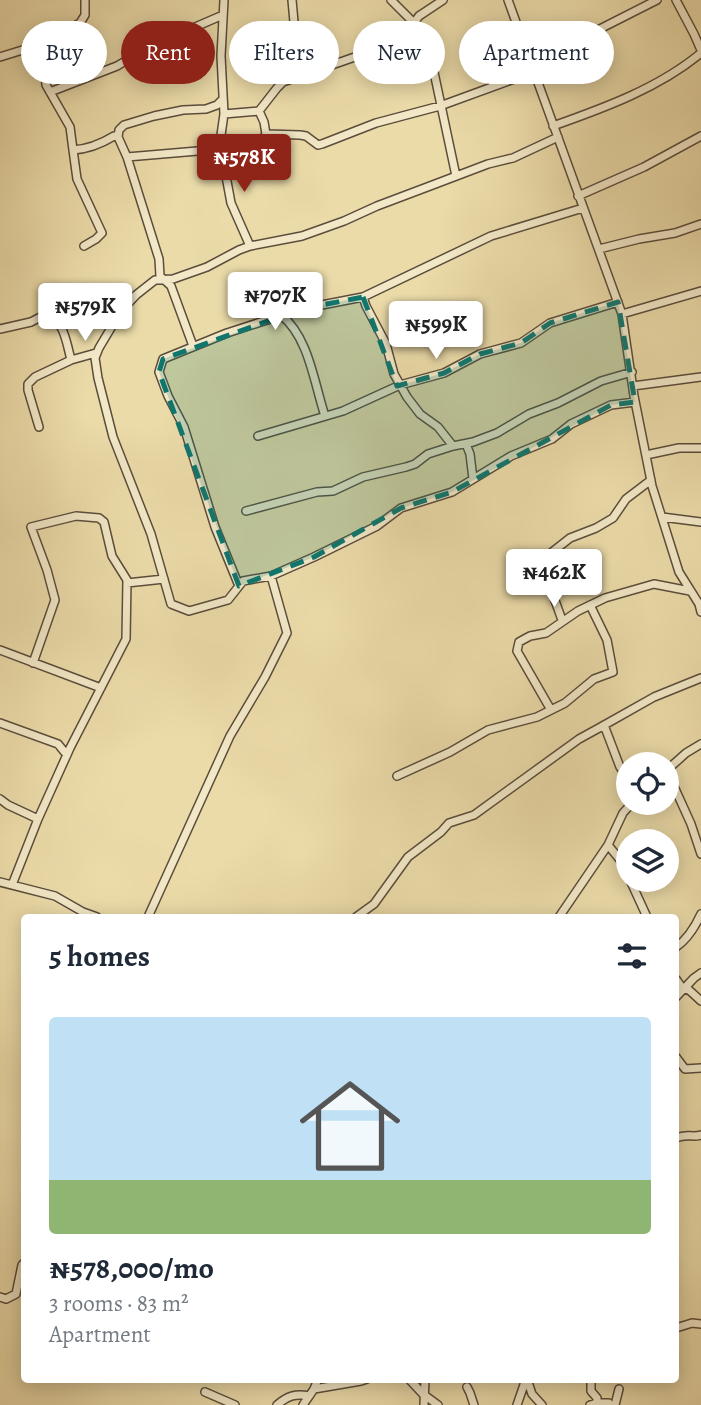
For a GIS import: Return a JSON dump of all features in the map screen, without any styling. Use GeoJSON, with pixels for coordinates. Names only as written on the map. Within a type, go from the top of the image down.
{"type":"FeatureCollection","features":[{"type":"Feature","properties":{"kind":"street"},"geometry":{"type":"LineString","coordinates":[[81,21],[85,15],[85,0]]}},
{"type":"Feature","properties":{"kind":"street"},"geometry":{"type":"LineString","coordinates":[[224,0],[222,56],[225,114],[221,135],[222,152],[231,203],[250,246]]}},
{"type":"Feature","properties":{"kind":"street"},"geometry":{"type":"LineString","coordinates":[[292,0],[294,21]]}},
{"type":"Feature","properties":{"kind":"street"},"geometry":{"type":"LineString","coordinates":[[391,0],[412,21]]}},
{"type":"Feature","properties":{"kind":"street"},"geometry":{"type":"LineString","coordinates":[[416,21],[443,0]]}},
{"type":"Feature","properties":{"kind":"street"},"geometry":{"type":"LineString","coordinates":[[508,0],[515,21]]}},
{"type":"Feature","properties":{"kind":"street"},"geometry":{"type":"LineString","coordinates":[[614,22],[657,0]]}},
{"type":"Feature","properties":{"kind":"street"},"geometry":{"type":"LineString","coordinates":[[553,126],[623,99],[669,75],[701,51],[676,0]]}},
{"type":"Feature","properties":{"kind":"street"},"geometry":{"type":"LineString","coordinates":[[50,92],[117,66],[151,46],[223,15]]}},
{"type":"Feature","properties":{"kind":"street"},"geometry":{"type":"LineString","coordinates":[[0,57],[21,50]]}},
{"type":"Feature","properties":{"kind":"street"},"geometry":{"type":"LineString","coordinates":[[46,84],[70,127],[77,179],[102,233],[84,246]]}},
{"type":"Feature","properties":{"kind":"street"},"geometry":{"type":"LineString","coordinates":[[225,114],[259,111],[280,84]]}},
{"type":"Feature","properties":{"kind":"street"},"geometry":{"type":"LineString","coordinates":[[436,84],[456,176]]}},
{"type":"Feature","properties":{"kind":"street"},"geometry":{"type":"LineString","coordinates":[[266,134],[306,136],[318,145],[376,123],[440,106],[500,84]]}},
{"type":"Feature","properties":{"kind":"street"},"geometry":{"type":"LineString","coordinates":[[537,84],[622,314],[635,402],[651,480],[679,572],[695,593],[701,612]]}},
{"type":"Feature","properties":{"kind":"street"},"geometry":{"type":"LineString","coordinates":[[193,346],[171,286],[160,276],[159,259],[127,157],[118,137],[119,130],[124,125],[183,110],[206,109],[223,99]]}},
{"type":"Feature","properties":{"kind":"street"},"geometry":{"type":"LineString","coordinates":[[127,157],[253,148],[266,134],[259,111]]}},
{"type":"Feature","properties":{"kind":"street"},"geometry":{"type":"LineString","coordinates":[[74,150],[87,149],[114,136],[118,137]]}},
{"type":"Feature","properties":{"kind":"street"},"geometry":{"type":"LineString","coordinates":[[578,196],[644,167],[701,136]]}},
{"type":"Feature","properties":{"kind":"street"},"geometry":{"type":"LineString","coordinates":[[558,137],[513,158],[488,164],[302,236],[250,246],[207,267],[165,281],[155,280],[121,312],[94,358],[114,437],[152,534],[171,604],[189,611],[228,600],[243,581],[271,576],[314,557],[377,526],[401,508],[452,492],[511,456],[552,439],[571,424],[611,405],[635,402]]}},
{"type":"Feature","properties":{"kind":"street"},"geometry":{"type":"LineString","coordinates":[[239,586],[215,527],[184,427],[159,372],[163,359],[281,315],[363,297],[491,236],[583,208]]}},
{"type":"Feature","properties":{"kind":"street"},"geometry":{"type":"LineString","coordinates":[[599,250],[639,239],[676,233],[701,224]]}},
{"type":"Feature","properties":{"kind":"street"},"geometry":{"type":"LineString","coordinates":[[622,314],[701,291]]}},
{"type":"Feature","properties":{"kind":"street"},"geometry":{"type":"LineString","coordinates":[[363,297],[386,344],[394,374],[407,397],[420,414],[438,427],[453,446]]}},
{"type":"Feature","properties":{"kind":"street"},"geometry":{"type":"LineString","coordinates":[[258,436],[343,411],[400,385],[444,373],[480,354],[521,343],[551,323],[618,302]]}},
{"type":"Feature","properties":{"kind":"street"},"geometry":{"type":"LineString","coordinates":[[0,329],[31,322],[48,313],[54,316],[64,333],[71,360]]}},
{"type":"Feature","properties":{"kind":"street"},"geometry":{"type":"LineString","coordinates":[[281,315],[297,332],[311,366],[325,416]]}},
{"type":"Feature","properties":{"kind":"street"},"geometry":{"type":"LineString","coordinates":[[39,426],[28,384],[35,377],[71,360],[96,353]]}},
{"type":"Feature","properties":{"kind":"street"},"geometry":{"type":"LineString","coordinates":[[246,511],[317,492],[333,491],[363,477],[415,464],[428,454],[497,433],[529,414],[601,381],[632,372]]}},
{"type":"Feature","properties":{"kind":"street"},"geometry":{"type":"LineString","coordinates":[[633,386],[701,377]]}},
{"type":"Feature","properties":{"kind":"street"},"geometry":{"type":"LineString","coordinates":[[466,444],[473,479]]}},
{"type":"Feature","properties":{"kind":"street"},"geometry":{"type":"LineString","coordinates":[[646,455],[679,448],[701,448]]}},
{"type":"Feature","properties":{"kind":"street"},"geometry":{"type":"LineString","coordinates":[[562,620],[549,584],[546,566],[551,553],[570,538],[613,519],[626,499],[651,480]]}},
{"type":"Feature","properties":{"kind":"street"},"geometry":{"type":"LineString","coordinates":[[12,885],[67,755],[126,639],[127,580],[112,556],[104,522],[99,518],[76,516],[31,527],[55,600],[33,663]]}},
{"type":"Feature","properties":{"kind":"street"},"geometry":{"type":"LineString","coordinates":[[662,517],[701,522]]}},
{"type":"Feature","properties":{"kind":"street"},"geometry":{"type":"LineString","coordinates":[[149,914],[230,736],[287,633],[271,576]]}},
{"type":"Feature","properties":{"kind":"street"},"geometry":{"type":"LineString","coordinates":[[127,583],[164,579]]}},
{"type":"Feature","properties":{"kind":"street"},"geometry":{"type":"LineString","coordinates":[[551,710],[517,651],[519,642],[530,636],[546,633],[562,620],[605,598],[654,584],[695,593]]}},
{"type":"Feature","properties":{"kind":"street"},"geometry":{"type":"LineString","coordinates":[[397,776],[450,752],[488,730],[525,721],[551,710],[565,703],[594,679],[613,672],[607,640],[590,606]]}},
{"type":"Feature","properties":{"kind":"street"},"geometry":{"type":"LineString","coordinates":[[0,650],[101,688]]}},
{"type":"Feature","properties":{"kind":"street"},"geometry":{"type":"LineString","coordinates":[[360,914],[374,904],[408,857],[449,823],[474,815],[579,739],[654,697],[701,678]]}},
{"type":"Feature","properties":{"kind":"street"},"geometry":{"type":"LineString","coordinates":[[0,723],[58,744],[67,755]]}},
{"type":"Feature","properties":{"kind":"street"},"geometry":{"type":"LineString","coordinates":[[604,725],[616,756]]}},
{"type":"Feature","properties":{"kind":"street"},"geometry":{"type":"LineString","coordinates":[[679,759],[701,744]]}},
{"type":"Feature","properties":{"kind":"street"},"geometry":{"type":"LineString","coordinates":[[679,797],[701,854]]}},
{"type":"Feature","properties":{"kind":"street"},"geometry":{"type":"LineString","coordinates":[[0,799],[38,819]]}},
{"type":"Feature","properties":{"kind":"street"},"geometry":{"type":"LineString","coordinates":[[561,914],[608,845],[622,815]]}},
{"type":"Feature","properties":{"kind":"street"},"geometry":{"type":"LineString","coordinates":[[608,845],[616,855]]}},
{"type":"Feature","properties":{"kind":"street"},"geometry":{"type":"LineString","coordinates":[[0,882],[55,896],[89,914]]}},
{"type":"Feature","properties":{"kind":"street"},"geometry":{"type":"LineString","coordinates":[[635,892],[646,914]]}},
{"type":"Feature","properties":{"kind":"street"},"geometry":{"type":"LineString","coordinates":[[679,945],[692,931],[701,914]]}},
{"type":"Feature","properties":{"kind":"street"},"geometry":{"type":"LineString","coordinates":[[679,994],[701,973]]}},
{"type":"Feature","properties":{"kind":"street"},"geometry":{"type":"LineString","coordinates":[[679,983],[701,1001]]}},
{"type":"Feature","properties":{"kind":"street"},"geometry":{"type":"LineString","coordinates":[[679,1061],[685,1069],[701,1068]]}},
{"type":"Feature","properties":{"kind":"street"},"geometry":{"type":"LineString","coordinates":[[679,1137],[685,1134],[695,1137],[701,1135]]}},
{"type":"Feature","properties":{"kind":"street"},"geometry":{"type":"LineString","coordinates":[[0,1297],[6,1299],[16,1294],[21,1270]]}},
{"type":"Feature","properties":{"kind":"street"},"geometry":{"type":"LineString","coordinates":[[679,1327],[692,1323],[701,1324]]}},
{"type":"Feature","properties":{"kind":"street"},"geometry":{"type":"LineString","coordinates":[[303,1405],[316,1383]]}},
{"type":"Feature","properties":{"kind":"street"},"geometry":{"type":"LineString","coordinates":[[277,1405],[289,1396],[352,1383]]}},
{"type":"Feature","properties":{"kind":"street"},"geometry":{"type":"LineString","coordinates":[[413,1383],[438,1405]]}},
{"type":"Feature","properties":{"kind":"street"},"geometry":{"type":"LineString","coordinates":[[424,1383],[424,1405]]}},
{"type":"Feature","properties":{"kind":"street"},"geometry":{"type":"LineString","coordinates":[[517,1405],[525,1383]]}},
{"type":"Feature","properties":{"kind":"street"},"geometry":{"type":"LineString","coordinates":[[529,1383],[542,1405]]}},
{"type":"Feature","properties":{"kind":"street"},"geometry":{"type":"LineString","coordinates":[[591,1383],[591,1391],[597,1398],[594,1404]]}},
{"type":"Feature","properties":{"kind":"street"},"geometry":{"type":"LineString","coordinates":[[467,1387],[474,1405]]}},
{"type":"Feature","properties":{"kind":"street"},"geometry":{"type":"LineString","coordinates":[[594,1404],[613,1405],[619,1389]]}},
{"type":"Feature","properties":{"kind":"street"},"geometry":{"type":"LineString","coordinates":[[205,1392],[235,1405]]}},
{"type":"Feature","properties":{"kind":"highlighted area"},"geometry":{"type":"Polygon","coordinates":[[[363,297],[397,386],[444,373],[480,354],[521,343],[550,323],[618,302],[635,402],[611,405],[452,492],[401,508],[314,557],[239,586],[159,372],[163,359],[301,309],[363,297]]]}}]}
